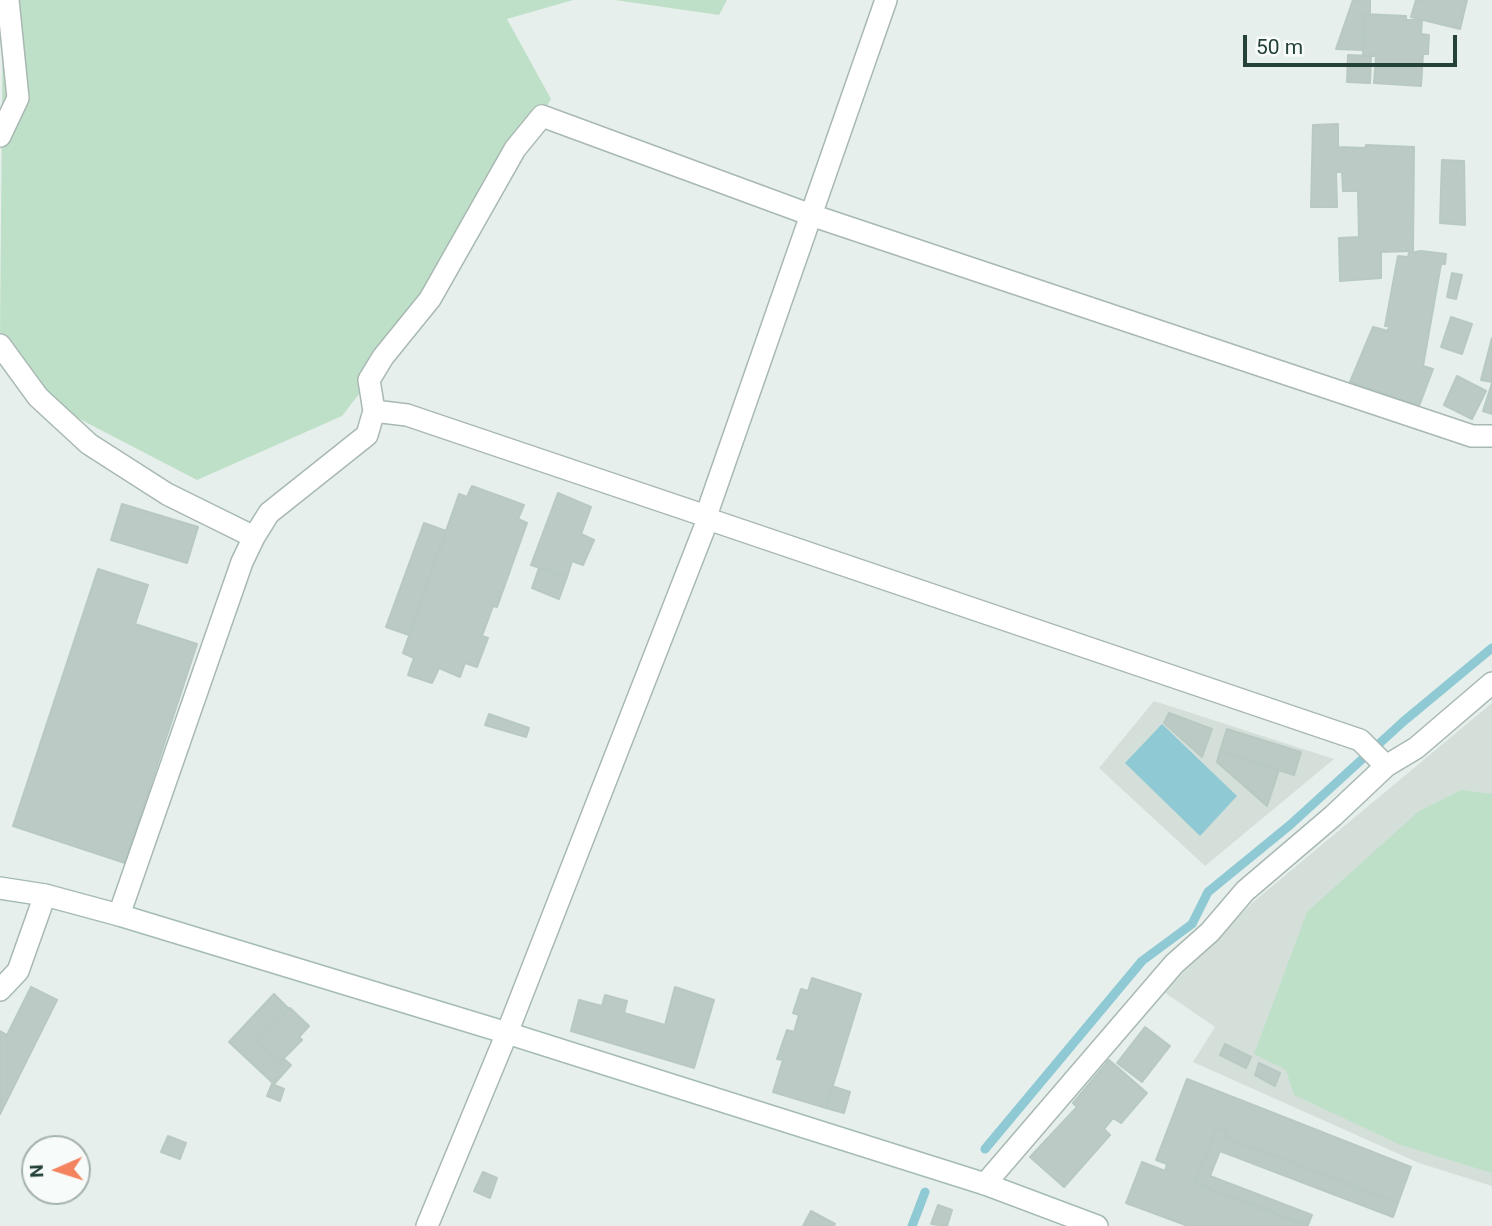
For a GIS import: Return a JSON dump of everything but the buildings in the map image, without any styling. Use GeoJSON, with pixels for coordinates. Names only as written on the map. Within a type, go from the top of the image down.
{"type":"FeatureCollection","features":[{"type":"Feature","properties":{"kind":"street"},"geometry":{"type":"LineString","coordinates":[[0,136],[18,98],[9,0]]}},
{"type":"Feature","properties":{"kind":"street"},"geometry":{"type":"LineString","coordinates":[[427,1226],[507,1032],[707,517],[886,0]]}},
{"type":"Feature","properties":{"kind":"street"},"geometry":{"type":"LineString","coordinates":[[119,915],[238,575],[254,537],[269,513],[367,435],[374,411],[369,380],[383,356],[430,299],[515,149],[542,116],[811,215],[1472,436],[1492,436]]}},
{"type":"Feature","properties":{"kind":"street"},"geometry":{"type":"LineString","coordinates":[[0,345],[38,397],[89,444],[167,494],[254,537]]}},
{"type":"Feature","properties":{"kind":"street"},"geometry":{"type":"LineString","coordinates":[[374,411],[407,415],[1360,740],[1385,765]]}},
{"type":"Feature","properties":{"kind":"street"},"geometry":{"type":"LineString","coordinates":[[985,1184],[1174,964],[1210,932],[1245,891],[1333,817],[1385,765],[1416,748],[1492,684]]}},
{"type":"Feature","properties":{"kind":"street"},"geometry":{"type":"LineString","coordinates":[[0,888],[45,894],[119,915],[507,1032],[985,1184],[1069,1221],[1097,1226]]}},
{"type":"Feature","properties":{"kind":"street"},"geometry":{"type":"LineString","coordinates":[[0,990],[18,971],[45,894]]}},
{"type":"Feature","properties":{"kind":"shaded area"},"geometry":{"type":"Polygon","coordinates":[[[1154,701],[1334,759],[1205,866],[1099,768],[1154,701]]]}},
{"type":"Feature","properties":{"kind":"shaded area"},"geometry":{"type":"Polygon","coordinates":[[[1492,703],[1492,1186],[1419,1163],[1193,1062],[1215,1027],[1164,992],[1252,903],[1492,703]]]}},
{"type":"Feature","properties":{"kind":"green space"},"geometry":{"type":"Polygon","coordinates":[[[3,0],[573,0],[507,19],[551,99],[428,305],[342,416],[197,480],[43,400],[0,332],[3,0]]]}},
{"type":"Feature","properties":{"kind":"green space"},"geometry":{"type":"Polygon","coordinates":[[[615,0],[727,0],[719,15],[615,0]]]}},
{"type":"Feature","properties":{"kind":"green space"},"geometry":{"type":"Polygon","coordinates":[[[1461,790],[1492,794],[1492,1173],[1401,1145],[1294,1095],[1286,1070],[1254,1054],[1307,912],[1419,811],[1461,790]]]}},
{"type":"Feature","properties":{"kind":"water"},"geometry":{"type":"Polygon","coordinates":[[[1162,724],[1237,796],[1200,836],[1125,763],[1162,724]]]}},
{"type":"Feature","properties":{"kind":"waterway"},"geometry":{"type":"LineString","coordinates":[[985,1149],[1142,961],[1192,924],[1208,892],[1290,825],[1404,721],[1492,648]]}},
{"type":"Feature","properties":{"kind":"waterway"},"geometry":{"type":"LineString","coordinates":[[912,1226],[925,1192]]}}]}
